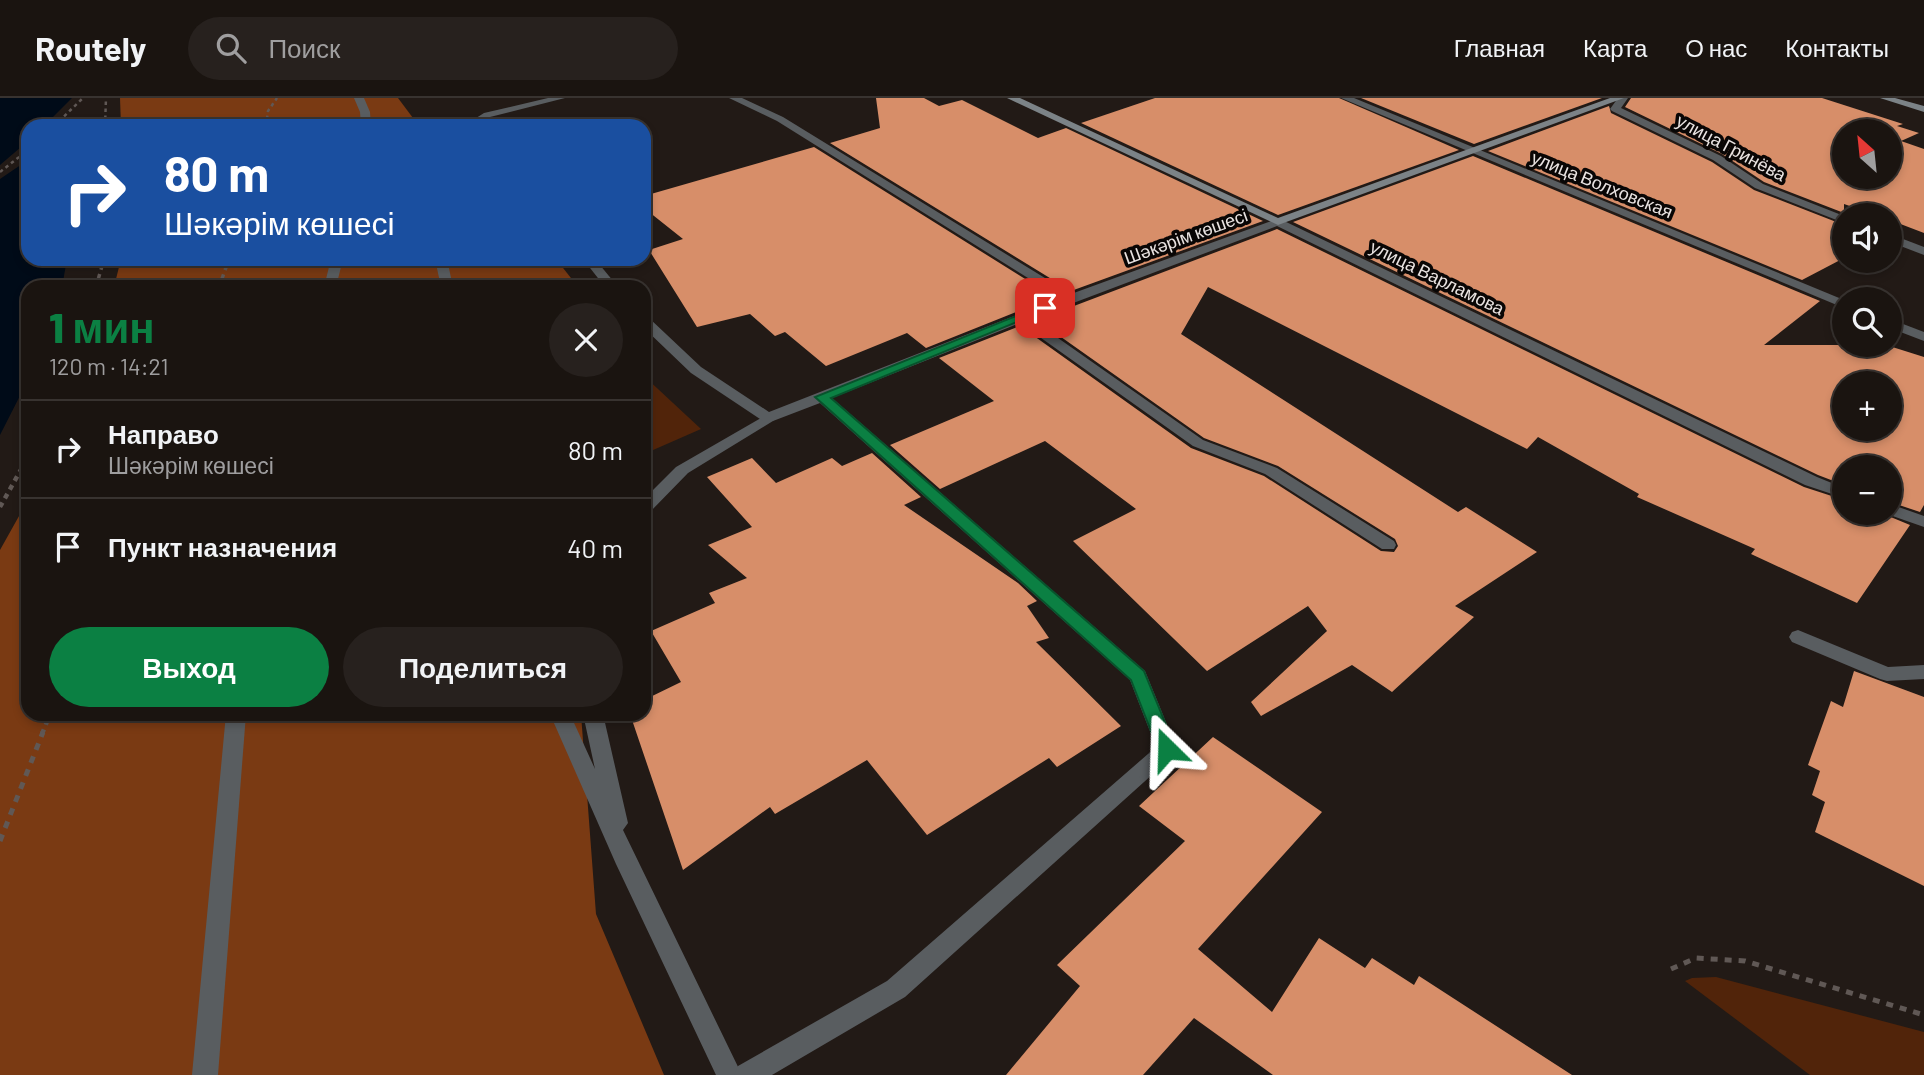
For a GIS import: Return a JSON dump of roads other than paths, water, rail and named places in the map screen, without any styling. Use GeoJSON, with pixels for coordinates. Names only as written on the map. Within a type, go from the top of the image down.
{"type":"FeatureCollection","features":[{"type":"Feature","properties":{"kind":"street"},"geometry":{"type":"LineString","coordinates":[[359,98],[366,119]]}},
{"type":"Feature","properties":{"kind":"street"},"geometry":{"type":"LineString","coordinates":[[481,119],[487,115],[560,98]]}},
{"type":"Feature","properties":{"kind":"street"},"geometry":{"type":"LineString","coordinates":[[734,98],[780,119],[1070,299]]}},
{"type":"Feature","properties":{"kind":"street","name":"улица Варламова"},"geometry":{"type":"LineString","coordinates":[[1012,98],[1279,222],[1811,481],[1832,489]]}},
{"type":"Feature","properties":{"kind":"street","name":"улица Волховская"},"geometry":{"type":"LineString","coordinates":[[1346,98],[1832,299]]}},
{"type":"Feature","properties":{"kind":"street","name":"Шәкәрім көшесі"},"geometry":{"type":"LineString","coordinates":[[651,501],[682,470],[768,418],[1070,299],[1621,98]]}},
{"type":"Feature","properties":{"kind":"street","name":"улица Гринёва"},"geometry":{"type":"LineString","coordinates":[[1621,98],[1615,109],[1717,158],[1759,186],[1832,215]]}},
{"type":"Feature","properties":{"kind":"street"},"geometry":{"type":"LineString","coordinates":[[1885,98],[1924,110]]}},
{"type":"Feature","properties":{"kind":"street"},"geometry":{"type":"LineString","coordinates":[[1902,243],[1924,251]]}},
{"type":"Feature","properties":{"kind":"street"},"geometry":{"type":"LineString","coordinates":[[594,266],[606,280]]}},
{"type":"Feature","properties":{"kind":"street"},"geometry":{"type":"LineString","coordinates":[[1021,318],[1198,443],[1271,471],[1388,545]]}},
{"type":"Feature","properties":{"kind":"street"},"geometry":{"type":"LineString","coordinates":[[651,328],[696,370],[768,418]]}},
{"type":"Feature","properties":{"kind":"street"},"geometry":{"type":"LineString","coordinates":[[1902,328],[1924,337]]}},
{"type":"Feature","properties":{"kind":"street"},"geometry":{"type":"LineString","coordinates":[[747,1075],[896,989],[1167,749],[1138,676],[822,397]]}},
{"type":"Feature","properties":{"kind":"street"},"geometry":{"type":"LineString","coordinates":[[1902,514],[1924,522]]}},
{"type":"Feature","properties":{"kind":"street"},"geometry":{"type":"LineString","coordinates":[[1798,637],[1887,674],[1924,672]]}},
{"type":"Feature","properties":{"kind":"street"},"geometry":{"type":"LineString","coordinates":[[205,1075],[235,721]]}},
{"type":"Feature","properties":{"kind":"street"},"geometry":{"type":"LineString","coordinates":[[563,721],[627,864],[729,1075]]}},
{"type":"Feature","properties":{"kind":"street"},"geometry":{"type":"LineString","coordinates":[[595,721],[627,864]]}},
{"type":"Feature","properties":{"kind":"water"},"geometry":{"type":"Polygon","coordinates":[[[0,98],[72,98],[51,119],[21,119],[21,147],[0,165],[0,98]]]}},
{"type":"Feature","properties":{"kind":"water"},"geometry":{"type":"Polygon","coordinates":[[[21,165],[21,266],[66,266],[63,280],[21,280],[21,394],[0,435],[0,179],[21,165]]]}}]}
